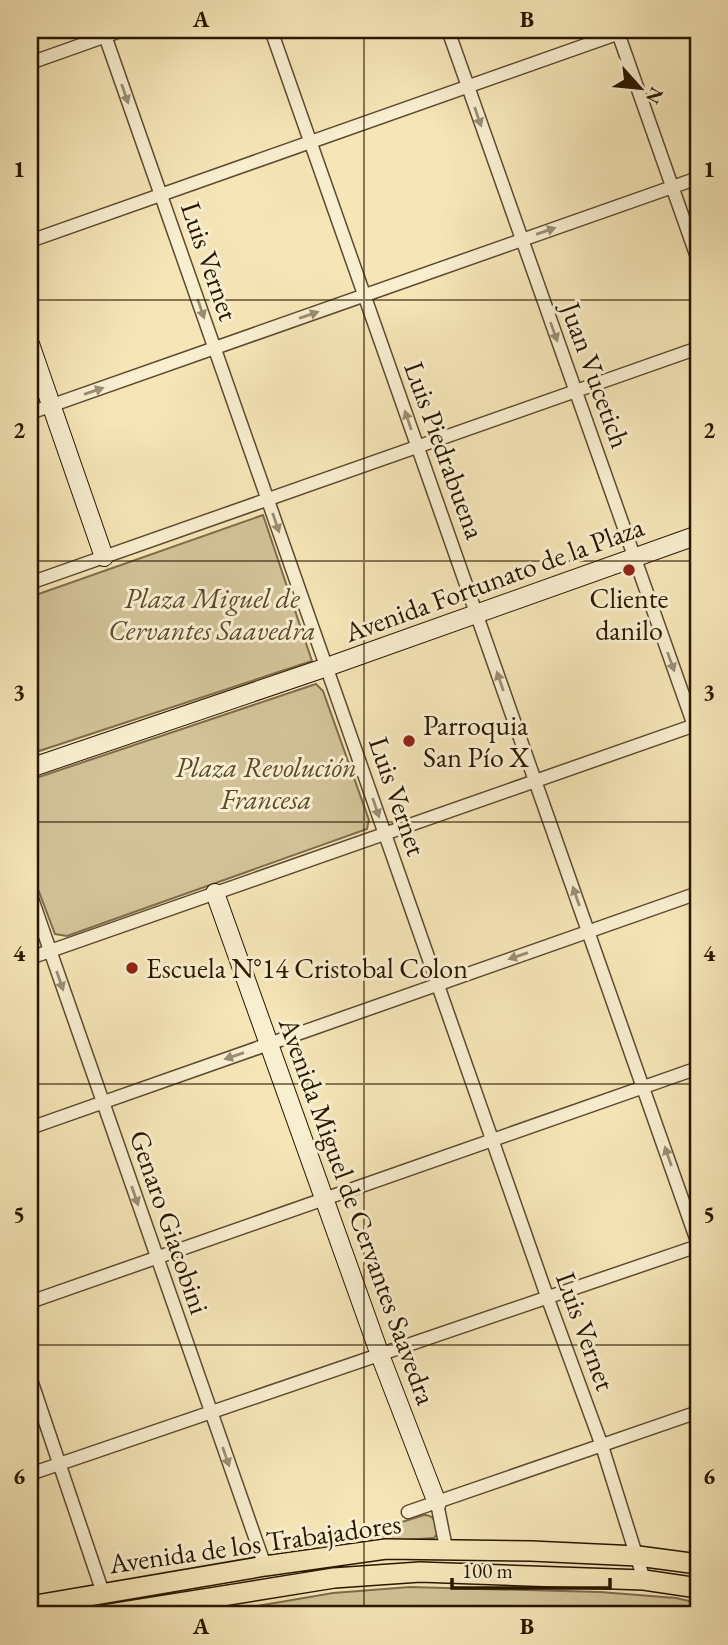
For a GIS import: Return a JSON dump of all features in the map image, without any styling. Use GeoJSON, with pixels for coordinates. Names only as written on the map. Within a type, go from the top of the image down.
{"type":"FeatureCollection","features":[{"type":"Feature","properties":{"kind":"main road","name":"Avenida de los Trabajadores"},"geometry":{"type":"LineString","coordinates":[[30,1606],[265,1566],[386,1549],[446,1548],[638,1556],[698,1564]]}},
{"type":"Feature","properties":{"kind":"main road","name":"Avenida de los Trabajadores"},"geometry":{"type":"LineString","coordinates":[[107,1615],[363,1575],[420,1572],[645,1580],[698,1588]]}},
{"type":"Feature","properties":{"kind":"street"},"geometry":{"type":"LineString","coordinates":[[30,63],[104,33],[123,30]]}},
{"type":"Feature","properties":{"kind":"street","name":"Luis Piedrabuena"},"geometry":{"type":"LineString","coordinates":[[271,30],[698,1245]]}},
{"type":"Feature","properties":{"kind":"street","name":"Juan Vucetich"},"geometry":{"type":"LineString","coordinates":[[448,30],[697,729]]}},
{"type":"Feature","properties":{"kind":"street"},"geometry":{"type":"LineString","coordinates":[[30,241],[621,31],[698,260]]}},
{"type":"Feature","properties":{"kind":"street","name":"Luis Vernet"},"geometry":{"type":"LineString","coordinates":[[104,33],[602,1446],[645,1580]]}},
{"type":"Feature","properties":{"kind":"street"},"geometry":{"type":"LineString","coordinates":[[30,413],[698,178]]}},
{"type":"Feature","properties":{"kind":"street"},"geometry":{"type":"LineString","coordinates":[[30,344],[104,557]]}},
{"type":"Feature","properties":{"kind":"street"},"geometry":{"type":"LineString","coordinates":[[30,583],[698,348]]}},
{"type":"Feature","properties":{"kind":"street","name":"Avenida Fortunato de la Plaza"},"geometry":{"type":"LineString","coordinates":[[30,768],[327,667],[698,535]]}},
{"type":"Feature","properties":{"kind":"street"},"geometry":{"type":"LineString","coordinates":[[30,958],[535,781],[697,729]]}},
{"type":"Feature","properties":{"kind":"street","name":"Genaro Giacobini"},"geometry":{"type":"LineString","coordinates":[[30,893],[265,1566]]}},
{"type":"Feature","properties":{"kind":"street","name":"Avenida Miguel de Cervantes Saavedra"},"geometry":{"type":"LineString","coordinates":[[215,893],[380,1355],[437,1503],[446,1548]]}},
{"type":"Feature","properties":{"kind":"street"},"geometry":{"type":"LineString","coordinates":[[30,1128],[698,893]]}},
{"type":"Feature","properties":{"kind":"street"},"geometry":{"type":"LineString","coordinates":[[30,1302],[698,1068]]}},
{"type":"Feature","properties":{"kind":"street"},"geometry":{"type":"LineString","coordinates":[[30,1474],[698,1245]]}},
{"type":"Feature","properties":{"kind":"street"},"geometry":{"type":"LineString","coordinates":[[30,1377],[103,1593]]}},
{"type":"Feature","properties":{"kind":"street"},"geometry":{"type":"LineString","coordinates":[[408,1513],[698,1412]]}},
{"type":"Feature","properties":{"kind":"green space","name":"Plaza Miguel de Cervantes Saavedra"},"geometry":{"type":"Polygon","coordinates":[[[263,515],[312,661],[30,754],[30,597],[263,515]]]}},
{"type":"Feature","properties":{"kind":"green space","name":"Plaza Revolución Francesa"},"geometry":{"type":"Polygon","coordinates":[[[316,684],[323,691],[369,820],[367,829],[67,936],[55,934],[30,868],[30,780],[316,684]]]}},
{"type":"Feature","properties":{"kind":"green space"},"geometry":{"type":"Polygon","coordinates":[[[424,1515],[435,1521],[437,1534],[434,1538],[363,1543],[363,1539],[388,1535],[386,1527],[424,1515]]]}},
{"type":"Feature","properties":{"kind":"green space"},"geometry":{"type":"Polygon","coordinates":[[[410,1587],[600,1592],[676,1598],[698,1603],[698,1615],[204,1615],[333,1593],[410,1587]]]}},
{"type":"Feature","properties":{"kind":"place","name":"Cliente danilo"},"geometry":{"type":"Point","coordinates":[629,570]}},
{"type":"Feature","properties":{"kind":"place","name":"Parroquia San Pío X"},"geometry":{"type":"Point","coordinates":[409,741]}},
{"type":"Feature","properties":{"kind":"place","name":"Escuela N°14 Cristobal Colon"},"geometry":{"type":"Point","coordinates":[132,968]}}]}
